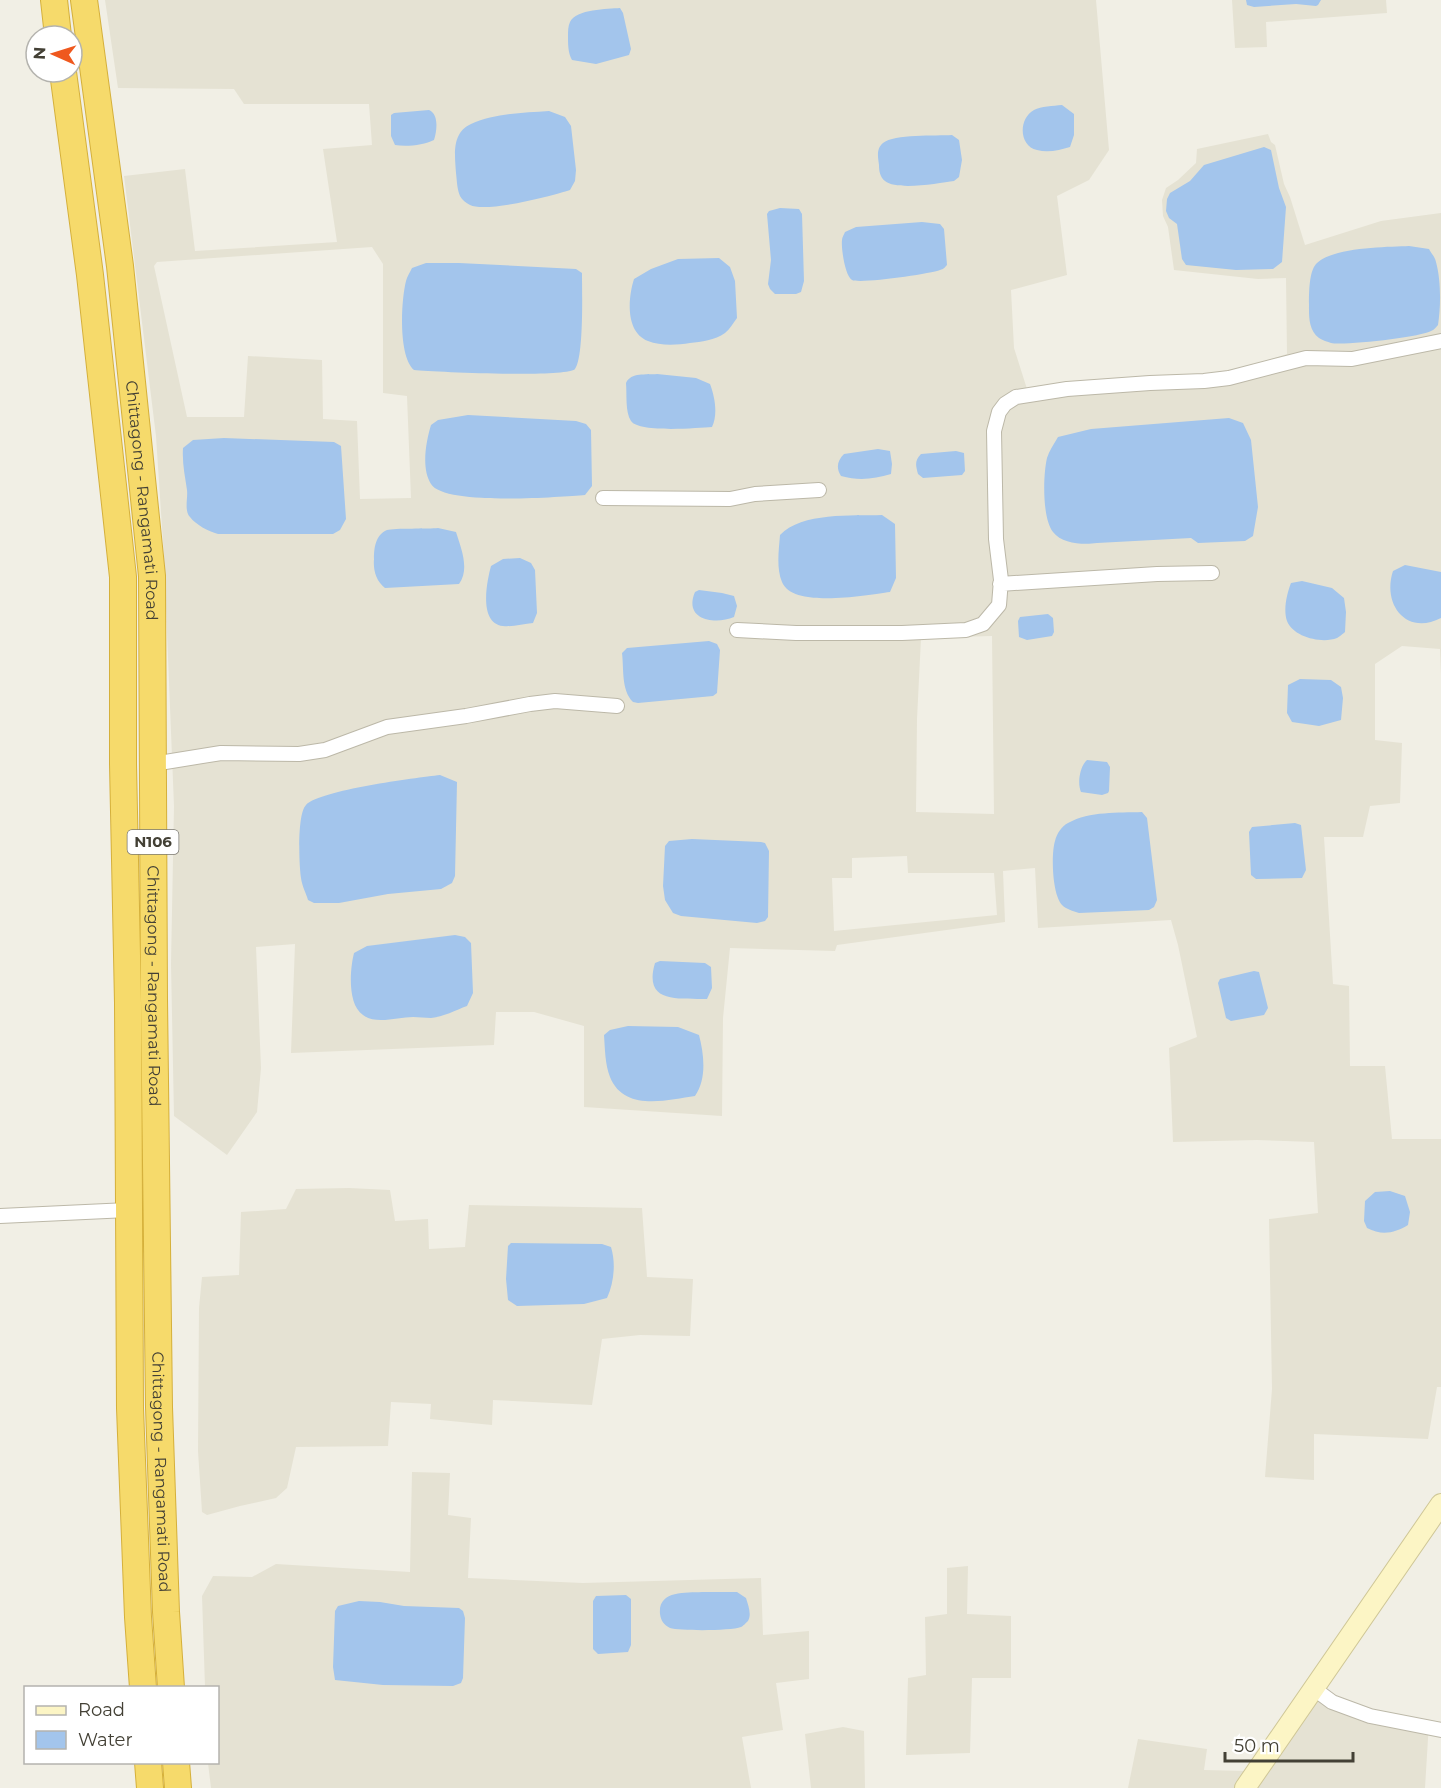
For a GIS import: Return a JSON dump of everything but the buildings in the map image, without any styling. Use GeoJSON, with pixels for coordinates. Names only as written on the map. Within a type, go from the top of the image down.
{"type":"FeatureCollection","features":[{"type":"Feature","properties":{"kind":"highway"},"geometry":{"type":"LineString","coordinates":[[54,0],[57,24]]}},
{"type":"Feature","properties":{"kind":"highway","name":"Chittagong - Rangamati Road"},"geometry":{"type":"LineString","coordinates":[[84,0],[120,266],[152,576],[159,1407],[171,1686]]}},
{"type":"Feature","properties":{"kind":"highway","name":"Chittagong - Rangamati Road"},"geometry":{"type":"LineString","coordinates":[[65,84],[91,287],[123,577],[130,1408],[143,1686]]}},
{"type":"Feature","properties":{"kind":"highway"},"geometry":{"type":"LineString","coordinates":[[148,1764],[150,1788]]}},
{"type":"Feature","properties":{"kind":"highway"},"geometry":{"type":"LineString","coordinates":[[176,1764],[178,1788]]}},
{"type":"Feature","properties":{"kind":"street"},"geometry":{"type":"LineString","coordinates":[[737,630],[796,633],[902,633],[966,630],[983,624],[999,605],[994,431],[999,412],[1005,404],[1016,397],[1067,389],[1229,378],[1306,358],[1352,359],[1441,341]]}},
{"type":"Feature","properties":{"kind":"street"},"geometry":{"type":"LineString","coordinates":[[603,498],[730,499],[755,494],[819,490]]}},
{"type":"Feature","properties":{"kind":"street"},"geometry":{"type":"LineString","coordinates":[[1000,584],[1157,573],[1212,573]]}},
{"type":"Feature","properties":{"kind":"street"},"geometry":{"type":"LineString","coordinates":[[153,764],[221,753],[298,754],[325,750],[387,727],[530,704],[555,701],[617,706]]}},
{"type":"Feature","properties":{"kind":"street"},"geometry":{"type":"LineString","coordinates":[[0,1215],[128,1210]]}},
{"type":"Feature","properties":{"kind":"street"},"geometry":{"type":"LineString","coordinates":[[1245,1788],[1441,1504]]}},
{"type":"Feature","properties":{"kind":"street"},"geometry":{"type":"LineString","coordinates":[[1313,1688],[1332,1701],[1370,1716],[1441,1730]]}},
{"type":"Feature","properties":{"kind":"shaded area"},"geometry":{"type":"Polygon","coordinates":[[[105,0],[1096,0],[1109,150],[1089,180],[1057,196],[1067,275],[1011,290],[1014,348],[1027,389],[1086,381],[1217,373],[1246,367],[1287,354],[1286,278],[1258,279],[1174,270],[1162,200],[1166,188],[1196,163],[1197,149],[1268,134],[1275,145],[1284,184],[1305,245],[1381,221],[1441,213],[1441,674],[1440,649],[1402,646],[1375,664],[1375,740],[1402,743],[1400,803],[1370,806],[1363,837],[1324,837],[1333,984],[1349,986],[1350,1066],[1385,1066],[1392,1139],[1441,1139],[1441,1387],[1437,1387],[1428,1439],[1314,1434],[1314,1480],[1265,1477],[1272,1389],[1269,1219],[1318,1213],[1314,1142],[1257,1140],[1173,1142],[1169,1048],[1197,1037],[1171,920],[1038,928],[1035,868],[1003,871],[1005,922],[837,945],[835,951],[730,948],[723,1018],[722,1116],[584,1107],[584,1026],[534,1012],[496,1012],[494,1045],[291,1053],[295,944],[256,947],[261,1068],[257,1112],[227,1155],[174,1116],[171,964],[174,806],[164,558],[156,436],[124,176],[185,169],[195,251],[337,242],[323,149],[372,145],[369,104],[244,104],[234,89],[118,88],[105,0]],[[372,247],[157,262],[154,266],[187,417],[244,417],[248,356],[322,360],[323,419],[357,421],[360,499],[411,498],[407,396],[383,393],[383,264],[372,247]],[[992,636],[921,638],[916,812],[994,814],[992,636]],[[907,856],[852,858],[852,878],[832,878],[834,931],[997,915],[994,873],[908,873],[907,856]]]}},
{"type":"Feature","properties":{"kind":"shaded area"},"geometry":{"type":"Polygon","coordinates":[[[1232,0],[1386,0],[1387,13],[1266,22],[1267,47],[1235,48],[1232,0]]]}},
{"type":"Feature","properties":{"kind":"shaded area"},"geometry":{"type":"Polygon","coordinates":[[[296,1189],[390,1190],[395,1221],[428,1219],[429,1249],[465,1247],[469,1205],[642,1208],[647,1277],[693,1279],[690,1336],[640,1335],[602,1339],[592,1405],[493,1400],[492,1425],[430,1419],[431,1404],[391,1402],[388,1446],[296,1447],[287,1488],[276,1498],[207,1515],[202,1512],[198,1451],[199,1308],[202,1277],[239,1275],[241,1212],[286,1209],[296,1189]]]}},
{"type":"Feature","properties":{"kind":"shaded area"},"geometry":{"type":"Polygon","coordinates":[[[412,1472],[450,1473],[448,1515],[471,1518],[468,1578],[583,1583],[761,1578],[763,1635],[809,1631],[809,1679],[776,1683],[783,1730],[742,1737],[751,1788],[211,1788],[208,1764],[219,1764],[219,1686],[205,1686],[202,1596],[213,1576],[252,1577],[276,1564],[410,1572],[412,1472]]]}},
{"type":"Feature","properties":{"kind":"shaded area"},"geometry":{"type":"Polygon","coordinates":[[[968,1566],[967,1614],[1011,1616],[1011,1678],[972,1678],[970,1753],[906,1755],[908,1678],[926,1675],[925,1617],[947,1614],[947,1568],[968,1566]]]}},
{"type":"Feature","properties":{"kind":"shaded area"},"geometry":{"type":"Polygon","coordinates":[[[1313,1676],[1338,1698],[1381,1713],[1429,1722],[1425,1788],[1128,1788],[1138,1739],[1207,1749],[1204,1770],[1245,1771],[1313,1676]]]}},
{"type":"Feature","properties":{"kind":"shaded area"},"geometry":{"type":"Polygon","coordinates":[[[843,1727],[864,1731],[865,1788],[811,1788],[805,1734],[843,1727]]]}},
{"type":"Feature","properties":{"kind":"water"},"geometry":{"type":"Polygon","coordinates":[[[1246,0],[1321,0],[1316,6],[1296,4],[1254,7],[1247,5],[1246,0]]]}},
{"type":"Feature","properties":{"kind":"water"},"geometry":{"type":"Polygon","coordinates":[[[620,8],[631,49],[629,55],[596,64],[572,60],[568,48],[568,32],[573,18],[593,10],[620,8]]]}},
{"type":"Feature","properties":{"kind":"water"},"geometry":{"type":"Polygon","coordinates":[[[1062,105],[1074,114],[1074,135],[1070,147],[1045,151],[1031,148],[1024,138],[1025,119],[1034,110],[1062,105]]]}},
{"type":"Feature","properties":{"kind":"water"},"geometry":{"type":"Polygon","coordinates":[[[429,110],[436,119],[434,140],[415,145],[395,145],[391,136],[391,115],[429,110]]]}},
{"type":"Feature","properties":{"kind":"water"},"geometry":{"type":"Polygon","coordinates":[[[549,111],[565,117],[571,126],[576,170],[575,181],[570,190],[519,203],[490,207],[470,205],[463,200],[458,188],[455,152],[460,133],[480,120],[519,113],[549,111]]]}},
{"type":"Feature","properties":{"kind":"water"},"geometry":{"type":"Polygon","coordinates":[[[952,135],[959,140],[962,160],[959,177],[954,181],[919,186],[899,186],[882,178],[878,153],[883,143],[896,138],[952,135]]]}},
{"type":"Feature","properties":{"kind":"water"},"geometry":{"type":"Polygon","coordinates":[[[1264,147],[1271,150],[1279,188],[1286,207],[1282,262],[1273,269],[1236,270],[1186,265],[1182,259],[1177,224],[1169,218],[1166,211],[1170,193],[1190,181],[1204,165],[1264,147]]]}},
{"type":"Feature","properties":{"kind":"water"},"geometry":{"type":"Polygon","coordinates":[[[780,208],[799,209],[802,214],[804,281],[801,292],[796,294],[775,294],[768,284],[771,260],[767,214],[769,211],[780,208]]]}},
{"type":"Feature","properties":{"kind":"water"},"geometry":{"type":"Polygon","coordinates":[[[922,222],[940,224],[944,229],[947,265],[944,268],[934,272],[881,280],[852,280],[845,268],[842,249],[845,232],[856,227],[922,222]]]}},
{"type":"Feature","properties":{"kind":"water"},"geometry":{"type":"Polygon","coordinates":[[[1409,246],[1429,249],[1435,260],[1439,277],[1440,301],[1438,325],[1432,331],[1413,336],[1338,344],[1320,339],[1315,335],[1310,322],[1309,289],[1316,264],[1324,258],[1347,251],[1409,246]]]}},
{"type":"Feature","properties":{"kind":"water"},"geometry":{"type":"Polygon","coordinates":[[[719,258],[730,267],[735,281],[737,318],[727,331],[708,340],[674,345],[653,343],[641,337],[635,330],[630,314],[630,295],[634,279],[651,269],[678,259],[719,258]]]}},
{"type":"Feature","properties":{"kind":"water"},"geometry":{"type":"Polygon","coordinates":[[[426,263],[576,269],[582,273],[581,338],[575,369],[567,372],[526,374],[414,370],[405,353],[403,341],[403,301],[406,281],[412,268],[426,263]]]}},
{"type":"Feature","properties":{"kind":"water"},"geometry":{"type":"Polygon","coordinates":[[[644,374],[696,378],[710,384],[715,406],[712,427],[656,428],[636,425],[631,421],[627,408],[626,383],[628,379],[644,374]]]}},
{"type":"Feature","properties":{"kind":"water"},"geometry":{"type":"Polygon","coordinates":[[[468,415],[576,421],[586,424],[591,430],[592,486],[585,495],[528,498],[479,498],[440,491],[431,484],[425,463],[431,425],[438,420],[468,415]]]}},
{"type":"Feature","properties":{"kind":"water"},"geometry":{"type":"Polygon","coordinates":[[[1229,418],[1243,423],[1251,440],[1258,507],[1253,536],[1245,541],[1198,543],[1191,538],[1086,544],[1067,541],[1053,532],[1045,507],[1045,475],[1048,455],[1058,437],[1091,429],[1229,418]]]}},
{"type":"Feature","properties":{"kind":"water"},"geometry":{"type":"Polygon","coordinates":[[[224,438],[334,442],[341,446],[346,519],[340,530],[333,534],[218,534],[195,523],[187,511],[183,448],[193,440],[224,438]]]}},
{"type":"Feature","properties":{"kind":"water"},"geometry":{"type":"Polygon","coordinates":[[[878,449],[890,451],[891,474],[866,479],[841,476],[838,465],[844,454],[878,449]]]}},
{"type":"Feature","properties":{"kind":"water"},"geometry":{"type":"Polygon","coordinates":[[[956,451],[964,453],[965,471],[962,475],[923,478],[918,474],[916,461],[921,454],[956,451]]]}},
{"type":"Feature","properties":{"kind":"water"},"geometry":{"type":"Polygon","coordinates":[[[882,515],[895,524],[896,578],[890,592],[815,598],[789,590],[782,582],[778,565],[780,535],[789,528],[801,522],[828,517],[882,515]]]}},
{"type":"Feature","properties":{"kind":"water"},"geometry":{"type":"Polygon","coordinates":[[[438,528],[456,532],[464,565],[459,584],[385,588],[379,582],[374,563],[375,547],[380,535],[391,529],[438,528]]]}},
{"type":"Feature","properties":{"kind":"water"},"geometry":{"type":"Polygon","coordinates":[[[520,558],[531,563],[535,570],[537,613],[533,623],[503,626],[495,623],[487,610],[486,591],[491,566],[503,559],[520,558]]]}},
{"type":"Feature","properties":{"kind":"water"},"geometry":{"type":"Polygon","coordinates":[[[1405,565],[1441,572],[1441,618],[1428,623],[1417,623],[1400,614],[1394,605],[1390,583],[1393,571],[1405,565]]]}},
{"type":"Feature","properties":{"kind":"water"},"geometry":{"type":"Polygon","coordinates":[[[1302,581],[1332,588],[1344,598],[1345,632],[1331,640],[1324,640],[1309,638],[1290,627],[1285,612],[1288,592],[1291,583],[1302,581]]]}},
{"type":"Feature","properties":{"kind":"water"},"geometry":{"type":"Polygon","coordinates":[[[699,590],[734,596],[737,606],[734,617],[710,620],[697,614],[693,609],[692,601],[695,592],[699,590]]]}},
{"type":"Feature","properties":{"kind":"water"},"geometry":{"type":"Polygon","coordinates":[[[1048,614],[1053,618],[1052,636],[1027,640],[1019,637],[1020,617],[1048,614]]]}},
{"type":"Feature","properties":{"kind":"water"},"geometry":{"type":"Polygon","coordinates":[[[709,641],[717,644],[720,650],[717,693],[713,696],[638,703],[633,702],[629,697],[626,692],[622,653],[627,648],[709,641]]]}},
{"type":"Feature","properties":{"kind":"water"},"geometry":{"type":"Polygon","coordinates":[[[1300,679],[1331,680],[1341,687],[1343,698],[1341,720],[1319,726],[1292,722],[1287,713],[1288,685],[1300,679]]]}},
{"type":"Feature","properties":{"kind":"water"},"geometry":{"type":"Polygon","coordinates":[[[1087,760],[1107,762],[1110,767],[1108,793],[1102,795],[1081,792],[1080,775],[1087,760]]]}},
{"type":"Feature","properties":{"kind":"water"},"geometry":{"type":"Polygon","coordinates":[[[440,775],[457,782],[455,876],[452,883],[441,889],[388,894],[339,903],[314,903],[308,900],[300,872],[299,852],[301,818],[306,805],[329,794],[440,775]]]}},
{"type":"Feature","properties":{"kind":"water"},"geometry":{"type":"Polygon","coordinates":[[[1142,812],[1147,818],[1157,900],[1154,907],[1149,910],[1079,913],[1062,905],[1054,883],[1053,864],[1055,841],[1062,828],[1085,816],[1142,812]]]}},
{"type":"Feature","properties":{"kind":"water"},"geometry":{"type":"Polygon","coordinates":[[[1295,823],[1301,825],[1306,870],[1302,878],[1256,879],[1251,875],[1249,832],[1252,827],[1295,823]]]}},
{"type":"Feature","properties":{"kind":"water"},"geometry":{"type":"Polygon","coordinates":[[[692,839],[765,843],[769,851],[768,917],[765,921],[757,923],[681,916],[673,913],[665,900],[663,886],[665,846],[669,841],[692,839]]]}},
{"type":"Feature","properties":{"kind":"water"},"geometry":{"type":"Polygon","coordinates":[[[455,935],[465,937],[471,943],[473,993],[467,1006],[431,1018],[381,1020],[368,1018],[358,1010],[354,1003],[351,986],[354,953],[367,946],[455,935]]]}},
{"type":"Feature","properties":{"kind":"water"},"geometry":{"type":"Polygon","coordinates":[[[660,961],[705,963],[711,967],[712,988],[707,999],[675,998],[659,992],[654,986],[653,976],[655,963],[660,961]]]}},
{"type":"Feature","properties":{"kind":"water"},"geometry":{"type":"Polygon","coordinates":[[[1254,971],[1259,972],[1268,1008],[1264,1015],[1231,1021],[1226,1018],[1218,983],[1220,979],[1254,971]]]}},
{"type":"Feature","properties":{"kind":"water"},"geometry":{"type":"Polygon","coordinates":[[[628,1026],[678,1027],[699,1035],[703,1074],[695,1096],[647,1101],[625,1095],[617,1088],[607,1067],[604,1035],[610,1030],[628,1026]]]}},
{"type":"Feature","properties":{"kind":"water"},"geometry":{"type":"Polygon","coordinates":[[[1390,1191],[1405,1196],[1410,1212],[1408,1225],[1388,1232],[1378,1232],[1367,1228],[1364,1221],[1365,1201],[1375,1192],[1390,1191]]]}},
{"type":"Feature","properties":{"kind":"water"},"geometry":{"type":"Polygon","coordinates":[[[511,1243],[602,1244],[611,1247],[613,1273],[607,1298],[584,1304],[517,1306],[508,1300],[506,1279],[508,1246],[511,1243]]]}},
{"type":"Feature","properties":{"kind":"water"},"geometry":{"type":"Polygon","coordinates":[[[737,1592],[746,1598],[750,1612],[748,1621],[742,1627],[706,1630],[684,1630],[666,1626],[660,1614],[663,1601],[674,1594],[737,1592]]]}},
{"type":"Feature","properties":{"kind":"water"},"geometry":{"type":"Polygon","coordinates":[[[626,1595],[631,1599],[631,1645],[628,1652],[598,1654],[593,1649],[593,1601],[596,1596],[626,1595]]]}},
{"type":"Feature","properties":{"kind":"water"},"geometry":{"type":"Polygon","coordinates":[[[359,1601],[404,1606],[459,1608],[463,1611],[465,1618],[461,1683],[453,1686],[383,1685],[335,1680],[333,1667],[335,1611],[338,1606],[359,1601]]]}}]}
